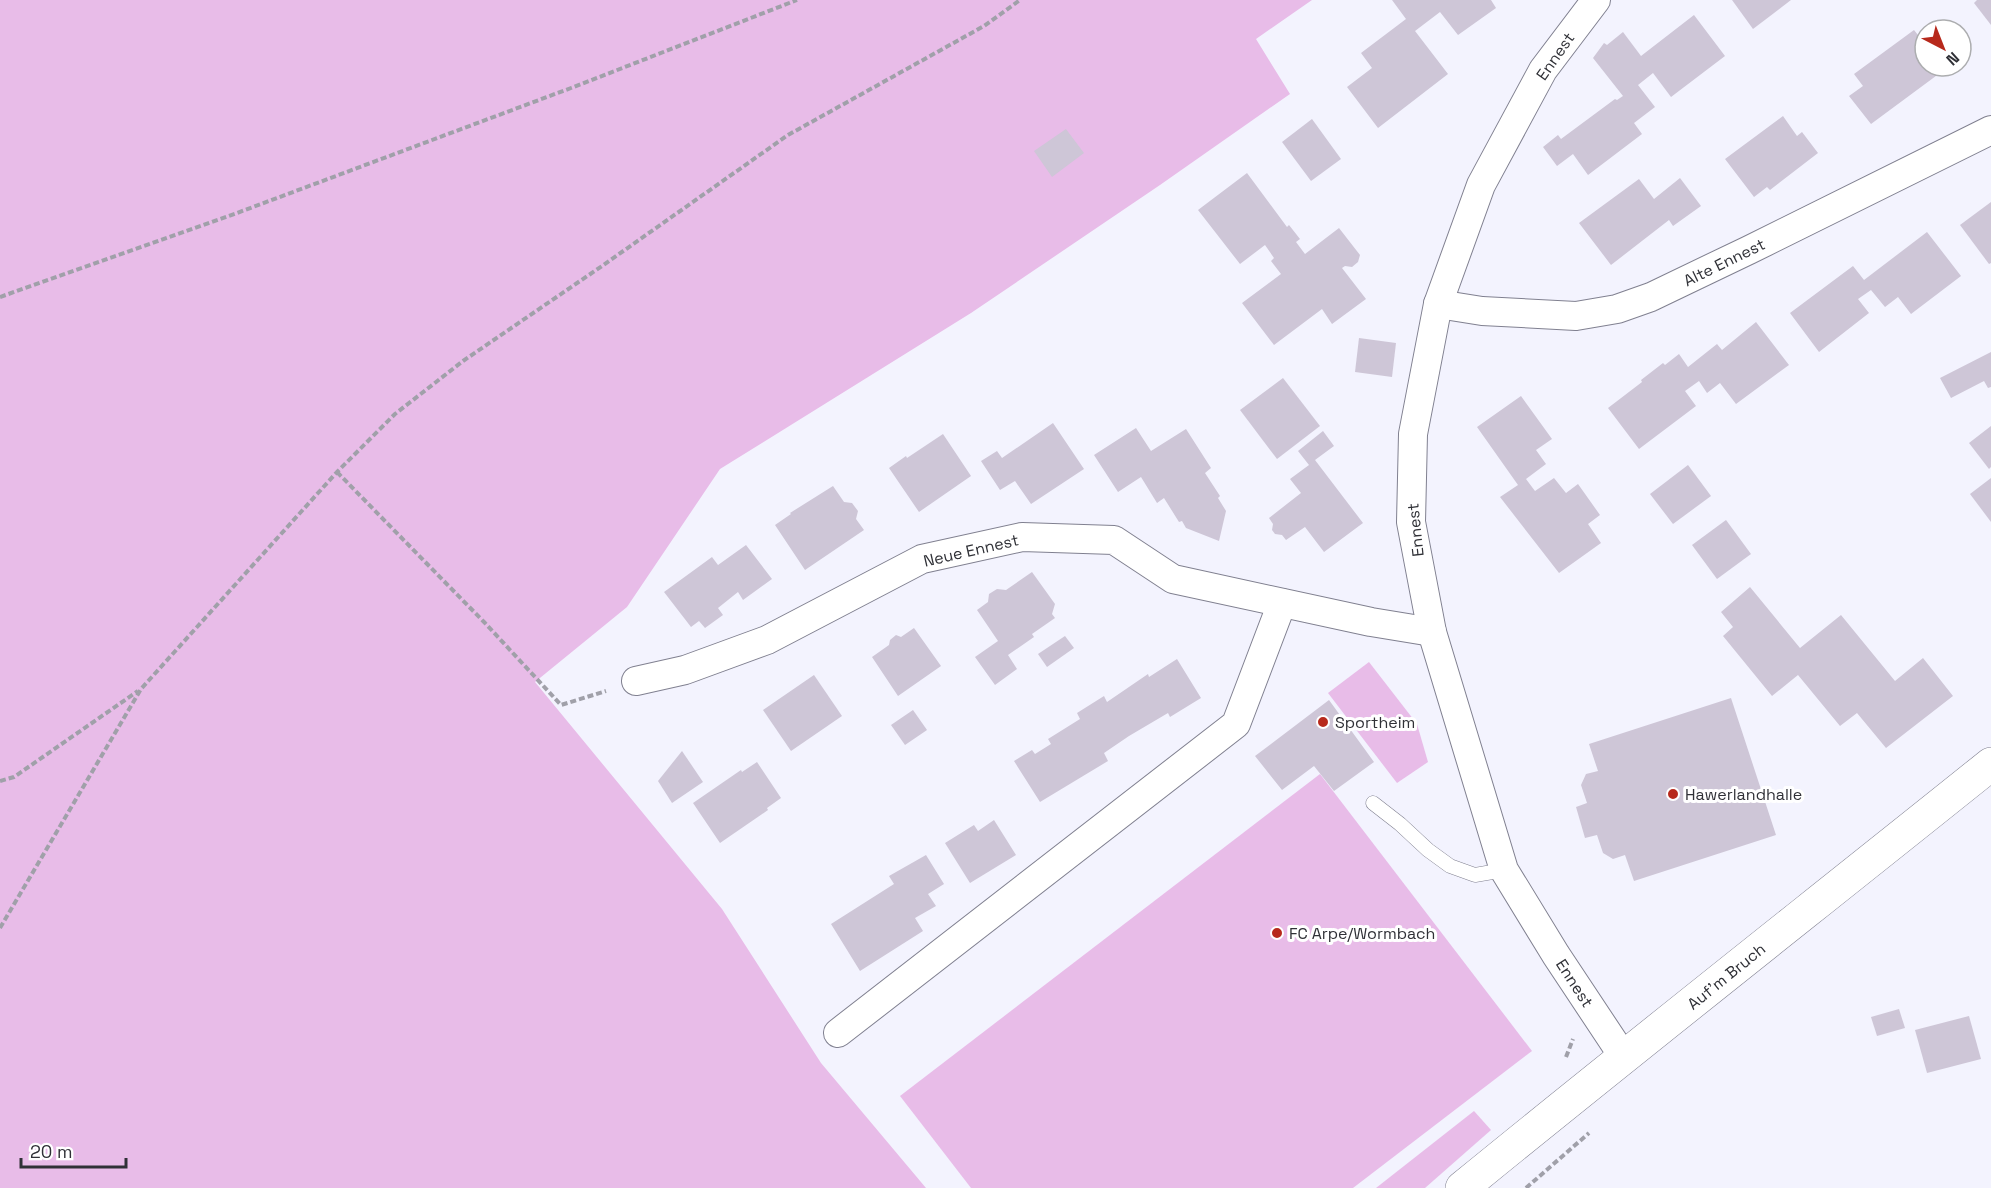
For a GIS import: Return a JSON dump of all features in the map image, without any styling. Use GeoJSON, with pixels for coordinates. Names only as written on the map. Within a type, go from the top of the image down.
{"type":"FeatureCollection","features":[{"type":"Feature","properties":{"kind":"street","name":"Ennest"},"geometry":{"type":"LineString","coordinates":[[1596,0],[1543,70],[1481,185],[1438,304],[1413,434],[1411,522],[1431,632],[1504,870],[1623,1056]]}},
{"type":"Feature","properties":{"kind":"street","name":"Alte Ennest"},"geometry":{"type":"LineString","coordinates":[[1438,304],[1482,311],[1576,316],[1617,309],[1651,297],[1991,130]]}},
{"type":"Feature","properties":{"kind":"street","name":"Neue Ennest"},"geometry":{"type":"LineString","coordinates":[[636,681],[685,670],[767,640],[922,559],[1022,537],[1114,540],[1173,579],[1371,622],[1431,632]]}},
{"type":"Feature","properties":{"kind":"street"},"geometry":{"type":"LineString","coordinates":[[838,1033],[1236,724],[1282,603]]}},
{"type":"Feature","properties":{"kind":"street","name":"Auf'm Bruch"},"geometry":{"type":"LineString","coordinates":[[1462,1188],[1623,1056],[1689,1006],[1991,764]]}},
{"type":"Feature","properties":{"kind":"lane"},"geometry":{"type":"LineString","coordinates":[[1373,803],[1450,866],[1475,875],[1504,870]]}},
{"type":"Feature","properties":{"kind":"path"},"geometry":{"type":"LineString","coordinates":[[0,297],[237,213],[571,88],[797,0]]}},
{"type":"Feature","properties":{"kind":"path"},"geometry":{"type":"LineString","coordinates":[[0,928],[141,689],[337,472],[395,414],[463,361],[779,141],[984,26],[1020,0]]}},
{"type":"Feature","properties":{"kind":"path"},"geometry":{"type":"LineString","coordinates":[[337,472],[485,622],[561,705],[636,681]]}},
{"type":"Feature","properties":{"kind":"path"},"geometry":{"type":"LineString","coordinates":[[0,781],[14,777],[141,689]]}},
{"type":"Feature","properties":{"kind":"shaded area"},"geometry":{"type":"Polygon","coordinates":[[[0,0],[1312,0],[1256,39],[1290,94],[971,313],[720,469],[627,607],[535,682],[722,909],[821,1063],[926,1188],[0,1188],[0,0]]]}},
{"type":"Feature","properties":{"kind":"shaded area"},"geometry":{"type":"Polygon","coordinates":[[[1369,662],[1417,724],[1428,762],[1397,783],[1328,693],[1369,662]]]}},
{"type":"Feature","properties":{"kind":"shaded area","name":"FC Arpe/Wormbach"},"geometry":{"type":"Polygon","coordinates":[[[1320,774],[1532,1051],[1353,1188],[971,1188],[900,1096],[1320,774]]]}},
{"type":"Feature","properties":{"kind":"shaded area"},"geometry":{"type":"Polygon","coordinates":[[[1474,1111],[1491,1130],[1425,1188],[1376,1188],[1474,1111]]]}},
{"type":"Feature","properties":{"kind":"building"},"geometry":{"type":"Polygon","coordinates":[[[1392,0],[1491,0],[1496,8],[1458,35],[1440,12],[1415,31],[1448,74],[1378,128],[1347,87],[1372,68],[1361,53],[1406,19],[1392,0]]]}},
{"type":"Feature","properties":{"kind":"building"},"geometry":{"type":"Polygon","coordinates":[[[1732,0],[1791,0],[1753,29],[1732,0]]]}},
{"type":"Feature","properties":{"kind":"building"},"geometry":{"type":"Polygon","coordinates":[[[1977,0],[1991,0],[1991,25],[1974,3],[1977,0]]]}},
{"type":"Feature","properties":{"kind":"building"},"geometry":{"type":"Polygon","coordinates":[[[1694,15],[1725,56],[1671,97],[1653,73],[1638,85],[1655,107],[1634,123],[1642,134],[1588,175],[1573,154],[1557,166],[1543,147],[1558,135],[1561,139],[1615,99],[1623,96],[1593,58],[1604,43],[1607,45],[1623,32],[1641,56],[1694,15]]]}},
{"type":"Feature","properties":{"kind":"building"},"geometry":{"type":"Polygon","coordinates":[[[1913,31],[1913,78],[1933,78],[1871,124],[1849,96],[1863,86],[1854,74],[1913,31]]]}},
{"type":"Feature","properties":{"kind":"building"},"geometry":{"type":"Polygon","coordinates":[[[1783,116],[1797,136],[1802,132],[1818,153],[1770,190],[1767,187],[1754,197],[1725,159],[1783,116]]]}},
{"type":"Feature","properties":{"kind":"building"},"geometry":{"type":"Polygon","coordinates":[[[1312,119],[1341,159],[1311,181],[1282,142],[1312,119]]]}},
{"type":"Feature","properties":{"kind":"building"},"geometry":{"type":"Polygon","coordinates":[[[1066,129],[1084,153],[1052,177],[1034,151],[1066,129]]]}},
{"type":"Feature","properties":{"kind":"building"},"geometry":{"type":"Polygon","coordinates":[[[1247,173],[1287,227],[1289,225],[1300,239],[1296,242],[1305,254],[1339,228],[1360,255],[1358,262],[1352,267],[1342,268],[1366,299],[1332,324],[1322,309],[1274,345],[1242,303],[1281,274],[1271,261],[1274,258],[1265,245],[1240,264],[1198,210],[1247,173]]]}},
{"type":"Feature","properties":{"kind":"building"},"geometry":{"type":"Polygon","coordinates":[[[1680,178],[1701,206],[1673,226],[1669,220],[1611,265],[1579,223],[1639,179],[1654,199],[1680,178]]]}},
{"type":"Feature","properties":{"kind":"building"},"geometry":{"type":"Polygon","coordinates":[[[1991,202],[1991,263],[1989,264],[1960,225],[1991,202]]]}},
{"type":"Feature","properties":{"kind":"building"},"geometry":{"type":"Polygon","coordinates":[[[1927,232],[1961,276],[1911,314],[1898,297],[1885,307],[1871,290],[1858,299],[1869,313],[1819,352],[1790,313],[1853,266],[1864,280],[1927,232]]]}},
{"type":"Feature","properties":{"kind":"building"},"geometry":{"type":"Polygon","coordinates":[[[1756,322],[1789,365],[1736,404],[1720,383],[1707,393],[1699,381],[1685,391],[1696,406],[1639,449],[1608,408],[1663,363],[1665,365],[1679,354],[1688,367],[1717,344],[1722,350],[1756,322]]]}},
{"type":"Feature","properties":{"kind":"building"},"geometry":{"type":"Polygon","coordinates":[[[1359,338],[1396,343],[1392,377],[1355,372],[1359,338]]]}},
{"type":"Feature","properties":{"kind":"building"},"geometry":{"type":"Polygon","coordinates":[[[1991,352],[1991,387],[1988,388],[1984,381],[1951,398],[1940,378],[1991,352]]]}},
{"type":"Feature","properties":{"kind":"building"},"geometry":{"type":"Polygon","coordinates":[[[1283,378],[1320,426],[1277,459],[1240,410],[1283,378]]]}},
{"type":"Feature","properties":{"kind":"building"},"geometry":{"type":"Polygon","coordinates":[[[1521,396],[1552,439],[1536,450],[1546,464],[1526,479],[1535,491],[1554,478],[1566,493],[1578,484],[1600,515],[1588,524],[1601,543],[1559,573],[1500,497],[1518,485],[1477,427],[1521,396]]]}},
{"type":"Feature","properties":{"kind":"building"},"geometry":{"type":"Polygon","coordinates":[[[1053,423],[1084,469],[1031,504],[1015,481],[1000,490],[981,461],[997,451],[1002,458],[1053,423]]]}},
{"type":"Feature","properties":{"kind":"building"},"geometry":{"type":"Polygon","coordinates":[[[1991,426],[1991,467],[1989,469],[1969,443],[1991,426]]]}},
{"type":"Feature","properties":{"kind":"building"},"geometry":{"type":"Polygon","coordinates":[[[1136,428],[1151,451],[1186,429],[1211,468],[1205,473],[1220,496],[1218,498],[1226,511],[1219,541],[1186,528],[1182,521],[1179,522],[1164,498],[1157,503],[1141,477],[1118,492],[1094,455],[1136,428]]]}},
{"type":"Feature","properties":{"kind":"building"},"geometry":{"type":"Polygon","coordinates":[[[1323,431],[1334,446],[1315,460],[1363,523],[1324,552],[1305,527],[1286,540],[1282,535],[1275,534],[1269,518],[1301,493],[1290,479],[1309,465],[1298,451],[1323,431]]]}},
{"type":"Feature","properties":{"kind":"building"},"geometry":{"type":"Polygon","coordinates":[[[943,434],[971,476],[919,512],[889,468],[943,434]]]}},
{"type":"Feature","properties":{"kind":"building"},"geometry":{"type":"Polygon","coordinates":[[[1688,465],[1711,496],[1673,524],[1650,494],[1688,465]]]}},
{"type":"Feature","properties":{"kind":"building"},"geometry":{"type":"Polygon","coordinates":[[[1991,478],[1991,522],[1970,494],[1991,478]]]}},
{"type":"Feature","properties":{"kind":"building"},"geometry":{"type":"Polygon","coordinates":[[[833,486],[844,502],[852,503],[858,511],[856,519],[864,530],[805,570],[775,525],[833,486]]]}},
{"type":"Feature","properties":{"kind":"building"},"geometry":{"type":"Polygon","coordinates":[[[1726,520],[1751,554],[1717,579],[1692,545],[1726,520]]]}},
{"type":"Feature","properties":{"kind":"building"},"geometry":{"type":"Polygon","coordinates":[[[746,545],[772,579],[743,600],[738,592],[718,608],[723,615],[705,628],[699,621],[691,627],[664,592],[712,557],[718,565],[746,545]]]}},
{"type":"Feature","properties":{"kind":"building"},"geometry":{"type":"Polygon","coordinates":[[[1032,572],[1055,604],[1052,614],[1055,618],[1032,634],[1034,637],[1008,655],[1017,669],[995,685],[975,657],[998,641],[977,610],[988,602],[989,594],[997,589],[1006,590],[1032,572]]]}},
{"type":"Feature","properties":{"kind":"building"},"geometry":{"type":"Polygon","coordinates":[[[1750,587],[1800,648],[1841,615],[1895,681],[1923,658],[1953,696],[1886,748],[1857,713],[1840,726],[1798,675],[1772,696],[1723,636],[1733,627],[1721,612],[1750,587]]]}},
{"type":"Feature","properties":{"kind":"building"},"geometry":{"type":"Polygon","coordinates":[[[914,628],[941,666],[898,696],[872,657],[889,645],[890,640],[896,635],[901,637],[914,628]]]}},
{"type":"Feature","properties":{"kind":"building"},"geometry":{"type":"Polygon","coordinates":[[[1065,636],[1074,648],[1047,667],[1038,654],[1065,636]]]}},
{"type":"Feature","properties":{"kind":"building"},"geometry":{"type":"Polygon","coordinates":[[[1177,659],[1201,698],[1170,717],[1168,713],[1129,736],[1104,753],[1108,761],[1040,802],[1014,761],[1032,750],[1035,754],[1051,744],[1048,739],[1080,719],[1077,713],[1104,696],[1107,702],[1148,674],[1149,677],[1177,659]]]}},
{"type":"Feature","properties":{"kind":"building"},"geometry":{"type":"Polygon","coordinates":[[[814,675],[842,716],[791,751],[763,710],[814,675]]]}},
{"type":"Feature","properties":{"kind":"building","name":"Hawerlandhalle"},"geometry":{"type":"Polygon","coordinates":[[[1731,698],[1776,835],[1634,881],[1625,855],[1613,859],[1603,853],[1597,835],[1585,838],[1576,807],[1587,803],[1581,785],[1586,774],[1598,771],[1589,744],[1731,698]]]}},
{"type":"Feature","properties":{"kind":"building","name":"Sportheim"},"geometry":{"type":"Polygon","coordinates":[[[1329,700],[1374,762],[1334,791],[1314,766],[1282,790],[1255,756],[1329,700]]]}},
{"type":"Feature","properties":{"kind":"building"},"geometry":{"type":"Polygon","coordinates":[[[913,710],[927,730],[905,745],[891,725],[913,710]]]}},
{"type":"Feature","properties":{"kind":"building"},"geometry":{"type":"Polygon","coordinates":[[[682,751],[703,782],[672,803],[658,781],[682,751]]]}},
{"type":"Feature","properties":{"kind":"building"},"geometry":{"type":"Polygon","coordinates":[[[757,762],[781,798],[767,808],[768,810],[720,843],[693,803],[741,770],[742,772],[757,762]]]}},
{"type":"Feature","properties":{"kind":"building"},"geometry":{"type":"Polygon","coordinates":[[[994,820],[1016,855],[970,883],[945,843],[974,825],[978,831],[994,820]]]}},
{"type":"Feature","properties":{"kind":"building"},"geometry":{"type":"Polygon","coordinates":[[[926,855],[944,884],[928,894],[936,906],[915,918],[923,931],[860,971],[831,924],[894,884],[889,876],[926,855]]]}},
{"type":"Feature","properties":{"kind":"building"},"geometry":{"type":"Polygon","coordinates":[[[1899,1009],[1905,1028],[1877,1036],[1871,1017],[1899,1009]]]}},
{"type":"Feature","properties":{"kind":"building"},"geometry":{"type":"Polygon","coordinates":[[[1969,1016],[1981,1059],[1927,1073],[1915,1030],[1969,1016]]]}},
{"type":"Feature","properties":{"kind":"place","name":"Sportheim"},"geometry":{"type":"Point","coordinates":[1323,722]}},
{"type":"Feature","properties":{"kind":"place","name":"Hawerlandhalle"},"geometry":{"type":"Point","coordinates":[1673,794]}},
{"type":"Feature","properties":{"kind":"place","name":"FC Arpe/Wormbach"},"geometry":{"type":"Point","coordinates":[1277,933]}}]}
